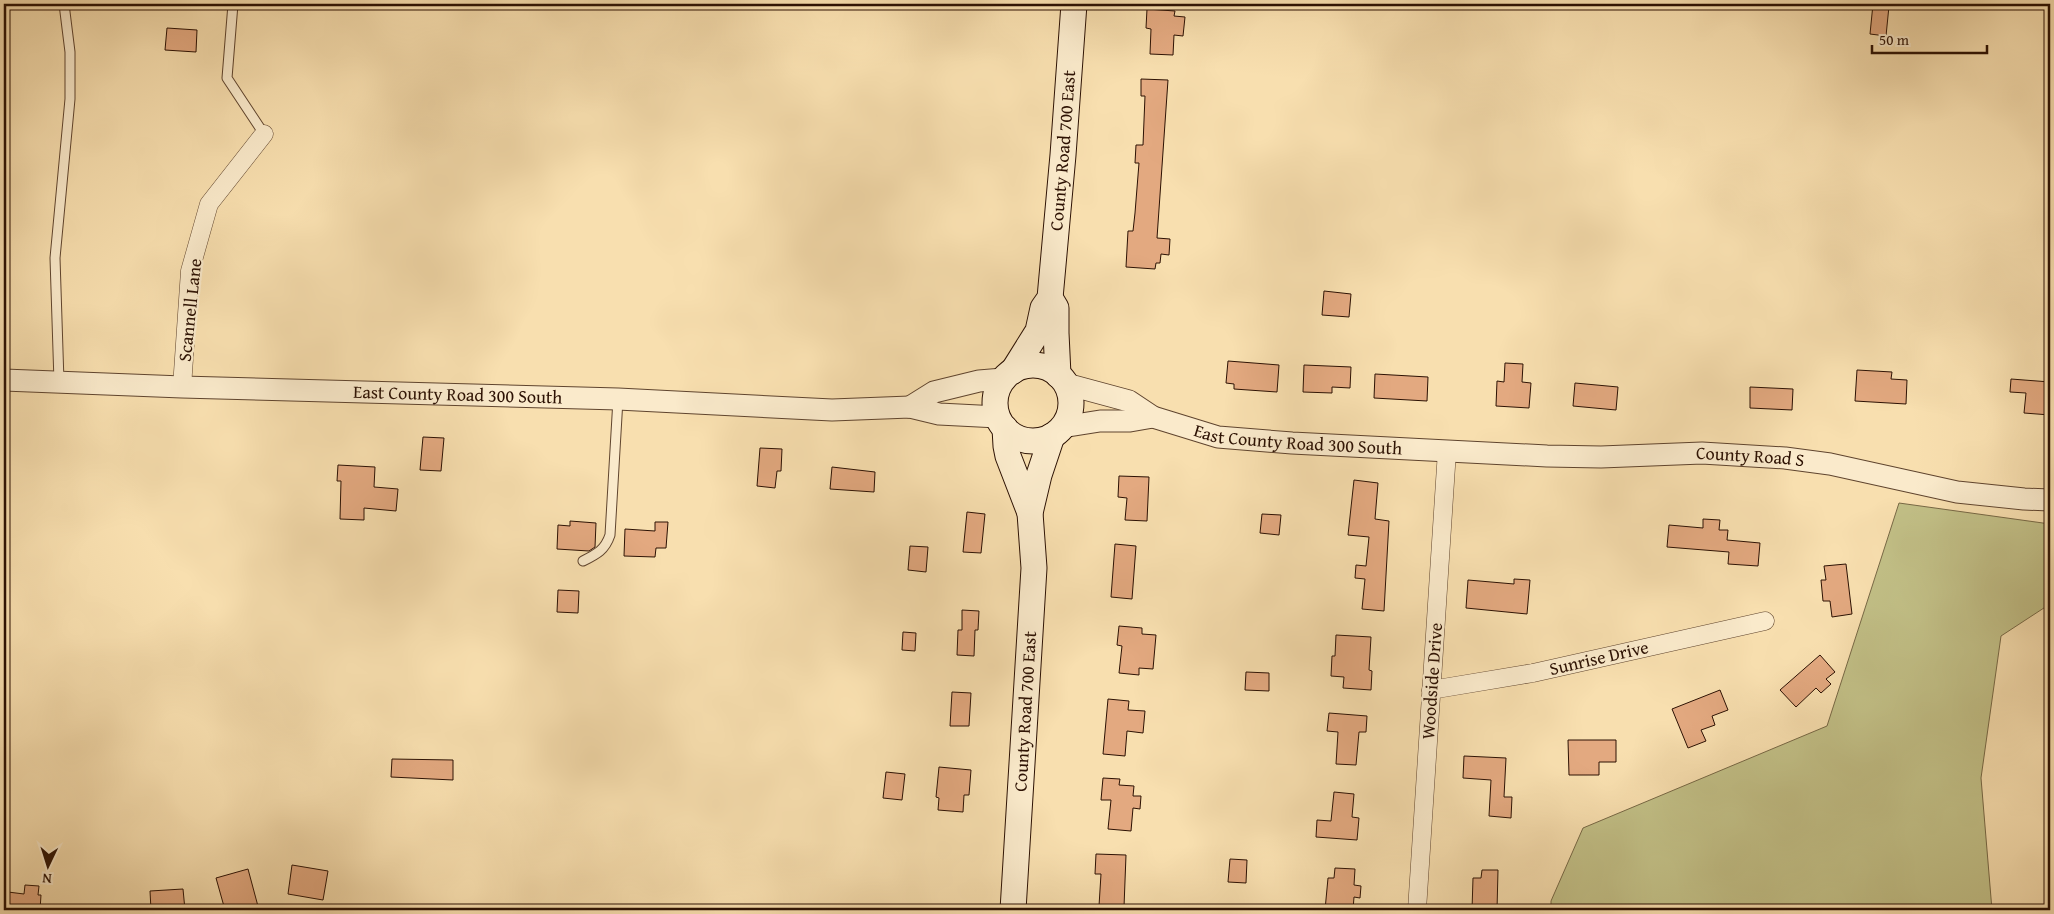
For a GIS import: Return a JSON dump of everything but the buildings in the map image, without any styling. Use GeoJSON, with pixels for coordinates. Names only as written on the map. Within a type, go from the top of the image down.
{"type":"FeatureCollection","features":[{"type":"Feature","properties":{"kind":"main road","name":"County Road 700 East"},"geometry":{"type":"LineString","coordinates":[[1008,375],[1038,331],[1043,308],[1050,298],[1074,4]]}},
{"type":"Feature","properties":{"kind":"main road","name":"County Road 700 East"},"geometry":{"type":"LineString","coordinates":[[1050,298],[1056,308],[1056,334],[1062,379]]}},
{"type":"Feature","properties":{"kind":"main road"},"geometry":{"type":"LineString","coordinates":[[1037,365],[1048,368],[1062,379],[1070,395],[1071,406],[1068,418],[1057,432],[1040,440],[1027,440],[1015,436],[1001,422],[995,404],[997,391],[1008,375],[1025,366],[1037,365]]}},
{"type":"Feature","properties":{"kind":"main road","name":"County Road 700 East"},"geometry":{"type":"LineString","coordinates":[[1001,422],[1008,456],[1030,514],[1034,568],[1013,910]]}},
{"type":"Feature","properties":{"kind":"main road","name":"County Road 700 East"},"geometry":{"type":"LineString","coordinates":[[1030,514],[1039,475],[1057,432]]}},
{"type":"Feature","properties":{"kind":"street","name":"Scannell Lane"},"geometry":{"type":"LineString","coordinates":[[182,387],[190,271],[209,204],[264,134]]}},
{"type":"Feature","properties":{"kind":"street","name":"East County Road 300 South"},"geometry":{"type":"LineString","coordinates":[[910,407],[934,392],[1008,375]]}},
{"type":"Feature","properties":{"kind":"street","name":"East County Road 300 South"},"geometry":{"type":"LineString","coordinates":[[1062,379],[1129,401],[1153,417],[1218,436],[1292,443],[1447,451]]}},
{"type":"Feature","properties":{"kind":"street","name":"East County Road 300 South"},"geometry":{"type":"LineString","coordinates":[[4,380],[618,399],[832,410],[910,407],[939,414],[1001,422]]}},
{"type":"Feature","properties":{"kind":"street","name":"East County Road 300 South"},"geometry":{"type":"LineString","coordinates":[[1057,432],[1100,421],[1130,421],[1153,417]]}},
{"type":"Feature","properties":{"kind":"street","name":"County Road S"},"geometry":{"type":"LineString","coordinates":[[1447,451],[1592,457],[1702,453],[1785,458],[1830,464],[1957,492],[2024,500],[2050,500]]}},
{"type":"Feature","properties":{"kind":"street","name":"Woodside Drive"},"geometry":{"type":"LineString","coordinates":[[1417,910],[1447,451]]}},
{"type":"Feature","properties":{"kind":"street","name":"Sunrise Drive"},"geometry":{"type":"LineString","coordinates":[[1431,690],[1533,673],[1765,621]]}},
{"type":"Feature","properties":{"kind":"lane"},"geometry":{"type":"LineString","coordinates":[[59,382],[55,258],[70,99],[70,52],[64,4]]}},
{"type":"Feature","properties":{"kind":"lane"},"geometry":{"type":"LineString","coordinates":[[233,4],[227,78],[264,134]]}},
{"type":"Feature","properties":{"kind":"lane"},"geometry":{"type":"LineString","coordinates":[[583,561],[598,554],[606,546],[610,535],[618,399]]}},
{"type":"Feature","properties":{"kind":"shaded area"},"geometry":{"type":"Polygon","coordinates":[[[1899,503],[2050,524],[2050,604],[2001,636],[1981,778],[1992,910],[1551,910],[1551,901],[1583,828],[1827,726],[1899,503]]]}}]}
